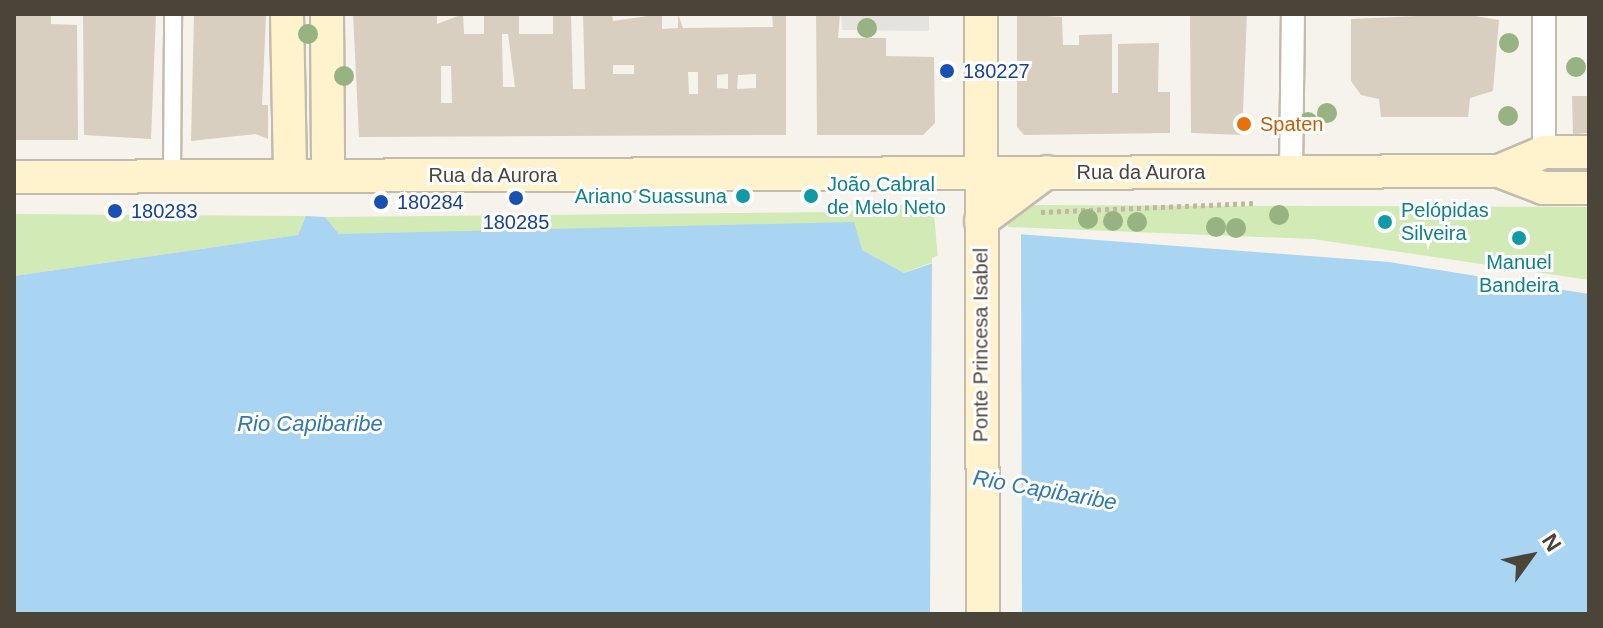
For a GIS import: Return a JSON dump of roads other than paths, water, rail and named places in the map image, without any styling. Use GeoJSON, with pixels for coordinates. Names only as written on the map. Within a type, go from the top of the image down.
{"type":"FeatureCollection","features":[{"type":"Feature","properties":{"kind":"main road"},"geometry":{"type":"LineString","coordinates":[[287,14],[290,176]]}},
{"type":"Feature","properties":{"kind":"main road"},"geometry":{"type":"LineString","coordinates":[[327,14],[328,176]]}},
{"type":"Feature","properties":{"kind":"main road","name":"Ponte Princesa Isabel"},"geometry":{"type":"LineString","coordinates":[[981,14],[983,614]]}},
{"type":"Feature","properties":{"kind":"main road","name":"Rua da Aurora"},"geometry":{"type":"LineString","coordinates":[[1499,171],[1544,152],[1589,152]]}},
{"type":"Feature","properties":{"kind":"main road","name":"Rua da Aurora"},"geometry":{"type":"LineString","coordinates":[[14,177],[1499,171],[1543,188],[1589,188]]}},
{"type":"Feature","properties":{"kind":"main road"},"geometry":{"type":"LineString","coordinates":[[981,231],[1047,172]]}},
{"type":"Feature","properties":{"kind":"street"},"geometry":{"type":"LineString","coordinates":[[172,176],[173,14]]}},
{"type":"Feature","properties":{"kind":"street"},"geometry":{"type":"LineString","coordinates":[[1291,173],[1293,14]]}},
{"type":"Feature","properties":{"kind":"street"},"geometry":{"type":"LineString","coordinates":[[1544,14],[1544,152]]}},
{"type":"Feature","properties":{"kind":"water","name":"Rio Capibaribe"},"geometry":{"type":"Polygon","coordinates":[[[306,216],[325,217],[339,234],[854,222],[862,250],[904,273],[1018,234],[1389,262],[1589,294],[1589,614],[14,614],[14,276],[298,235],[306,216]]]}},
{"type":"Feature","properties":{"kind":"place","name":"180227"},"geometry":{"type":"Point","coordinates":[947,71]}},
{"type":"Feature","properties":{"kind":"place","name":"Spaten"},"geometry":{"type":"Point","coordinates":[1244,124]}},
{"type":"Feature","properties":{"kind":"place","name":"Ariano Suassuna"},"geometry":{"type":"Point","coordinates":[743,196]}},
{"type":"Feature","properties":{"kind":"place","name":"João Cabral de Melo Neto"},"geometry":{"type":"Point","coordinates":[811,196]}},
{"type":"Feature","properties":{"kind":"place","name":"180285"},"geometry":{"type":"Point","coordinates":[516,198]}},
{"type":"Feature","properties":{"kind":"place","name":"180284"},"geometry":{"type":"Point","coordinates":[381,202]}},
{"type":"Feature","properties":{"kind":"place","name":"180283"},"geometry":{"type":"Point","coordinates":[115,211]}},
{"type":"Feature","properties":{"kind":"place","name":"Pelópidas Silveira"},"geometry":{"type":"Point","coordinates":[1385,222]}},
{"type":"Feature","properties":{"kind":"place","name":"Manuel Bandeira"},"geometry":{"type":"Point","coordinates":[1519,238]}}]}
